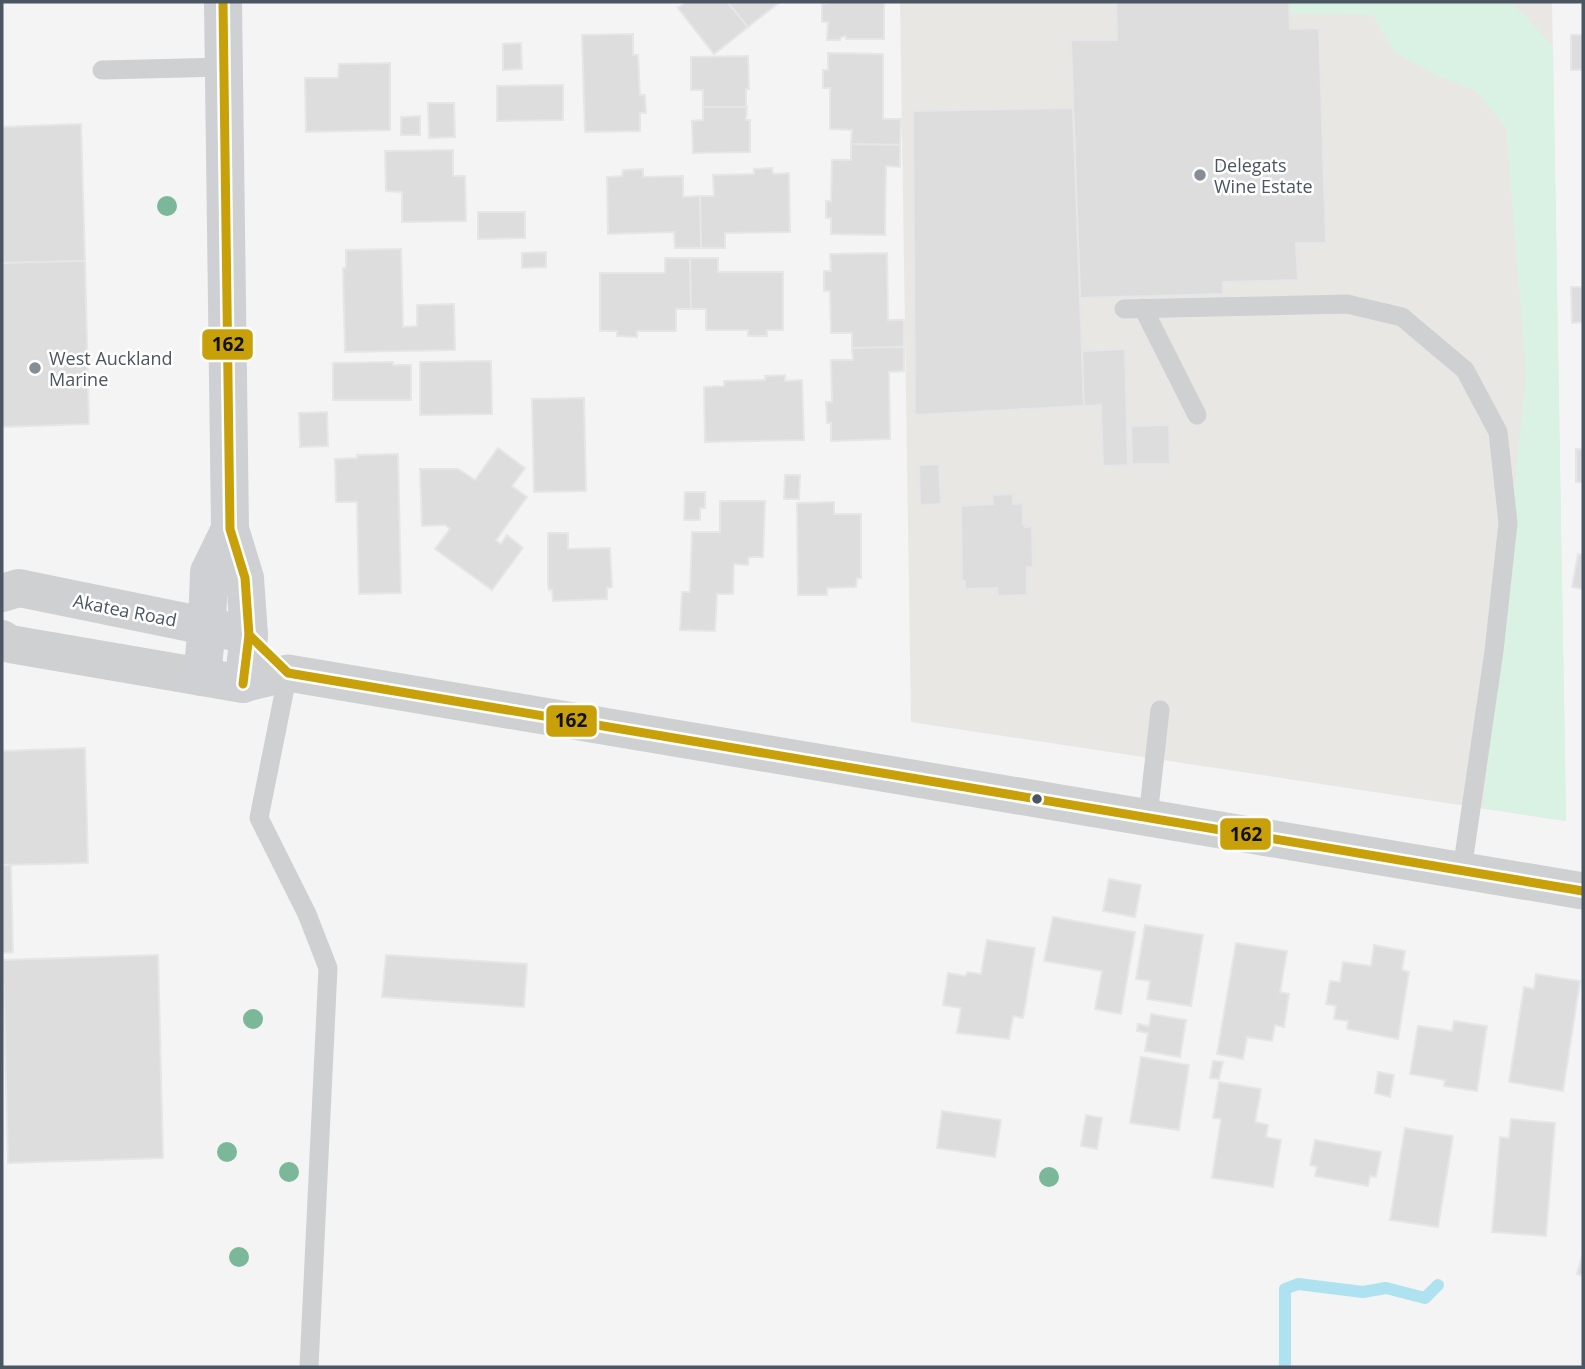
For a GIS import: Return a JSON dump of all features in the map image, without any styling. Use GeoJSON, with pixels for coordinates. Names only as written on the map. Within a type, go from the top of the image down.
{"type":"FeatureCollection","features":[{"type":"Feature","properties":{"kind":"main road"},"geometry":{"type":"LineString","coordinates":[[223,2],[230,529],[246,578],[248,635],[243,684]]}},
{"type":"Feature","properties":{"kind":"main road"},"geometry":{"type":"LineString","coordinates":[[202,677],[209,572],[230,529]]}},
{"type":"Feature","properties":{"kind":"street","name":"Akatea Road"},"geometry":{"type":"LineString","coordinates":[[2,593],[19,588],[248,635]]}},
{"type":"Feature","properties":{"kind":"street"},"geometry":{"type":"LineString","coordinates":[[248,635],[288,673]]}},
{"type":"Feature","properties":{"kind":"street"},"geometry":{"type":"LineString","coordinates":[[2,639],[10,645],[243,684],[288,673],[1583,891]]}},
{"type":"Feature","properties":{"kind":"lane"},"geometry":{"type":"LineString","coordinates":[[102,70],[225,67]]}},
{"type":"Feature","properties":{"kind":"lane"},"geometry":{"type":"LineString","coordinates":[[1197,415],[1134,309],[1347,304],[1402,317],[1465,370],[1498,432],[1508,523],[1494,651],[1462,870]]}},
{"type":"Feature","properties":{"kind":"lane"},"geometry":{"type":"LineString","coordinates":[[288,673],[259,818],[307,914],[328,968],[309,1367]]}},
{"type":"Feature","properties":{"kind":"lane"},"geometry":{"type":"LineString","coordinates":[[1148,817],[1160,710]]}},
{"type":"Feature","properties":{"kind":"shaded area"},"geometry":{"type":"Polygon","coordinates":[[[900,2],[1552,2],[1566,821],[911,722],[900,2]]]}},
{"type":"Feature","properties":{"kind":"green space"},"geometry":{"type":"Polygon","coordinates":[[[1289,2],[1511,2],[1553,46],[1566,821],[1483,808],[1526,373],[1506,128],[1475,90],[1438,76],[1394,52],[1373,15],[1290,13],[1289,2]]]}},
{"type":"Feature","properties":{"kind":"building"},"geometry":{"type":"Polygon","coordinates":[[[686,2],[727,2],[748,27],[714,54],[678,8],[686,2]]]}},
{"type":"Feature","properties":{"kind":"building"},"geometry":{"type":"Polygon","coordinates":[[[728,2],[780,2],[748,27],[728,2]]]}},
{"type":"Feature","properties":{"kind":"building"},"geometry":{"type":"Polygon","coordinates":[[[884,2],[884,39],[846,39],[846,36],[840,40],[827,40],[828,22],[822,22],[822,3],[884,2]]]}},
{"type":"Feature","properties":{"kind":"building","name":"Delegats Wine Estate"},"geometry":{"type":"Polygon","coordinates":[[[1116,2],[1289,2],[1290,29],[1319,28],[1326,243],[1296,243],[1298,280],[1223,282],[1223,294],[1080,298],[1071,40],[1117,40],[1116,2]]]}},
{"type":"Feature","properties":{"kind":"building"},"geometry":{"type":"Polygon","coordinates":[[[633,34],[633,55],[638,55],[640,95],[645,95],[646,113],[640,113],[640,131],[585,132],[582,35],[633,34]]]}},
{"type":"Feature","properties":{"kind":"building"},"geometry":{"type":"Polygon","coordinates":[[[1571,35],[1583,35],[1583,70],[1571,70],[1571,35]]]}},
{"type":"Feature","properties":{"kind":"building"},"geometry":{"type":"Polygon","coordinates":[[[521,43],[522,69],[503,70],[503,44],[521,43]]]}},
{"type":"Feature","properties":{"kind":"building"},"geometry":{"type":"Polygon","coordinates":[[[828,53],[883,54],[883,119],[901,119],[900,145],[851,144],[852,130],[830,129],[830,88],[823,88],[823,70],[828,70],[828,53]]]}},
{"type":"Feature","properties":{"kind":"building"},"geometry":{"type":"Polygon","coordinates":[[[748,56],[749,89],[746,89],[746,107],[703,107],[703,90],[691,90],[691,57],[748,56]]]}},
{"type":"Feature","properties":{"kind":"building"},"geometry":{"type":"Polygon","coordinates":[[[390,63],[390,130],[306,132],[305,78],[338,78],[339,64],[390,63]]]}},
{"type":"Feature","properties":{"kind":"building"},"geometry":{"type":"Polygon","coordinates":[[[563,85],[563,120],[497,121],[497,86],[563,85]]]}},
{"type":"Feature","properties":{"kind":"building"},"geometry":{"type":"Polygon","coordinates":[[[428,103],[454,103],[455,137],[429,138],[428,103]]]}},
{"type":"Feature","properties":{"kind":"building"},"geometry":{"type":"Polygon","coordinates":[[[703,107],[747,107],[746,120],[750,120],[750,152],[693,153],[692,121],[703,120],[703,107]]]}},
{"type":"Feature","properties":{"kind":"building"},"geometry":{"type":"Polygon","coordinates":[[[1073,108],[1084,406],[915,415],[913,111],[1073,108]]]}},
{"type":"Feature","properties":{"kind":"building"},"geometry":{"type":"Polygon","coordinates":[[[420,116],[420,135],[401,135],[401,117],[420,116]]]}},
{"type":"Feature","properties":{"kind":"building"},"geometry":{"type":"Polygon","coordinates":[[[81,124],[85,261],[2,263],[2,127],[81,124]]]}},
{"type":"Feature","properties":{"kind":"building"},"geometry":{"type":"Polygon","coordinates":[[[851,144],[900,145],[900,167],[886,166],[885,235],[831,234],[831,218],[826,218],[826,201],[831,201],[832,160],[851,160],[851,144]]]}},
{"type":"Feature","properties":{"kind":"building"},"geometry":{"type":"Polygon","coordinates":[[[453,150],[453,176],[465,176],[466,221],[402,222],[402,192],[386,191],[385,151],[453,150]]]}},
{"type":"Feature","properties":{"kind":"building"},"geometry":{"type":"Polygon","coordinates":[[[772,168],[773,174],[789,173],[790,232],[725,233],[725,248],[701,248],[700,196],[714,196],[713,175],[754,174],[754,169],[772,168]]]}},
{"type":"Feature","properties":{"kind":"building"},"geometry":{"type":"Polygon","coordinates":[[[643,169],[643,177],[683,176],[683,197],[700,196],[701,248],[675,248],[674,232],[608,234],[607,177],[622,176],[623,170],[643,169]]]}},
{"type":"Feature","properties":{"kind":"building"},"geometry":{"type":"Polygon","coordinates":[[[478,212],[525,212],[525,238],[478,239],[478,212]]]}},
{"type":"Feature","properties":{"kind":"building"},"geometry":{"type":"Polygon","coordinates":[[[401,249],[403,327],[417,326],[417,305],[454,304],[455,350],[345,352],[343,268],[346,268],[346,250],[401,249]]]}},
{"type":"Feature","properties":{"kind":"building"},"geometry":{"type":"Polygon","coordinates":[[[546,252],[546,267],[522,268],[522,253],[546,252]]]}},
{"type":"Feature","properties":{"kind":"building"},"geometry":{"type":"Polygon","coordinates":[[[887,253],[888,320],[904,320],[904,347],[852,348],[852,333],[831,333],[830,291],[824,291],[824,271],[831,271],[830,254],[887,253]]]}},
{"type":"Feature","properties":{"kind":"building"},"geometry":{"type":"Polygon","coordinates":[[[665,258],[690,258],[691,309],[676,309],[676,331],[637,331],[637,337],[617,336],[617,331],[600,331],[600,273],[665,273],[665,258]]]}},
{"type":"Feature","properties":{"kind":"building"},"geometry":{"type":"Polygon","coordinates":[[[690,258],[718,258],[718,272],[783,272],[783,330],[767,330],[767,336],[748,336],[748,330],[706,330],[706,309],[691,309],[690,258]]]}},
{"type":"Feature","properties":{"kind":"building"},"geometry":{"type":"Polygon","coordinates":[[[85,261],[89,424],[2,427],[2,263],[85,261]]]}},
{"type":"Feature","properties":{"kind":"building"},"geometry":{"type":"Polygon","coordinates":[[[1571,287],[1583,287],[1583,322],[1572,323],[1571,287]]]}},
{"type":"Feature","properties":{"kind":"building"},"geometry":{"type":"Polygon","coordinates":[[[904,347],[904,371],[889,372],[890,439],[831,441],[831,423],[827,423],[826,402],[832,402],[831,360],[853,360],[852,348],[904,347]]]}},
{"type":"Feature","properties":{"kind":"building"},"geometry":{"type":"Polygon","coordinates":[[[1125,349],[1128,465],[1103,466],[1101,405],[1084,406],[1082,351],[1125,349]]]}},
{"type":"Feature","properties":{"kind":"building"},"geometry":{"type":"Polygon","coordinates":[[[491,361],[492,414],[420,415],[420,362],[491,361]]]}},
{"type":"Feature","properties":{"kind":"building"},"geometry":{"type":"Polygon","coordinates":[[[393,362],[393,365],[411,365],[411,400],[333,400],[333,363],[393,362]]]}},
{"type":"Feature","properties":{"kind":"building"},"geometry":{"type":"Polygon","coordinates":[[[785,375],[785,381],[802,380],[804,440],[705,442],[704,387],[724,386],[724,381],[765,380],[765,376],[785,375]]]}},
{"type":"Feature","properties":{"kind":"building"},"geometry":{"type":"Polygon","coordinates":[[[584,398],[586,491],[534,492],[532,399],[584,398]]]}},
{"type":"Feature","properties":{"kind":"building"},"geometry":{"type":"Polygon","coordinates":[[[327,412],[328,446],[300,447],[299,413],[327,412]]]}},
{"type":"Feature","properties":{"kind":"building"},"geometry":{"type":"Polygon","coordinates":[[[1169,425],[1170,464],[1132,464],[1131,426],[1169,425]]]}},
{"type":"Feature","properties":{"kind":"building"},"geometry":{"type":"Polygon","coordinates":[[[498,448],[525,468],[512,486],[527,497],[496,540],[501,544],[507,535],[523,548],[492,590],[435,549],[450,529],[445,525],[422,526],[420,469],[458,469],[475,480],[498,448]]]}},
{"type":"Feature","properties":{"kind":"building"},"geometry":{"type":"Polygon","coordinates":[[[1576,449],[1583,449],[1583,482],[1576,482],[1576,449]]]}},
{"type":"Feature","properties":{"kind":"building"},"geometry":{"type":"Polygon","coordinates":[[[398,454],[401,593],[359,594],[357,502],[336,502],[335,459],[357,458],[357,455],[398,454]]]}},
{"type":"Feature","properties":{"kind":"building"},"geometry":{"type":"Polygon","coordinates":[[[939,464],[941,504],[920,505],[919,465],[939,464]]]}},
{"type":"Feature","properties":{"kind":"building"},"geometry":{"type":"Polygon","coordinates":[[[785,475],[800,475],[799,499],[784,499],[785,475]]]}},
{"type":"Feature","properties":{"kind":"building"},"geometry":{"type":"Polygon","coordinates":[[[685,492],[705,492],[705,508],[700,508],[700,520],[684,520],[685,492]]]}},
{"type":"Feature","properties":{"kind":"building"},"geometry":{"type":"Polygon","coordinates":[[[1013,494],[1013,504],[1023,503],[1023,524],[1026,524],[1025,527],[1032,526],[1033,567],[1027,567],[1027,595],[998,596],[997,588],[965,589],[965,581],[962,581],[961,506],[993,504],[992,495],[1013,494]]]}},
{"type":"Feature","properties":{"kind":"building"},"geometry":{"type":"Polygon","coordinates":[[[720,501],[765,501],[763,557],[749,557],[748,565],[734,564],[733,594],[717,594],[715,631],[680,630],[682,592],[690,592],[692,532],[720,532],[720,501]]]}},
{"type":"Feature","properties":{"kind":"building"},"geometry":{"type":"Polygon","coordinates":[[[834,502],[834,514],[861,514],[861,578],[857,578],[856,587],[827,588],[827,595],[798,595],[797,503],[834,502]]]}},
{"type":"Feature","properties":{"kind":"building"},"geometry":{"type":"Polygon","coordinates":[[[548,533],[568,533],[568,549],[610,548],[612,587],[607,588],[607,599],[553,601],[552,589],[549,590],[548,586],[548,533]]]}},
{"type":"Feature","properties":{"kind":"building"},"geometry":{"type":"Polygon","coordinates":[[[1578,554],[1583,555],[1583,589],[1572,587],[1578,554]]]}},
{"type":"Feature","properties":{"kind":"building"},"geometry":{"type":"Polygon","coordinates":[[[85,748],[88,863],[2,865],[2,751],[85,748]]]}},
{"type":"Feature","properties":{"kind":"building"},"geometry":{"type":"Polygon","coordinates":[[[2,865],[11,865],[13,952],[2,953],[2,865]]]}},
{"type":"Feature","properties":{"kind":"building"},"geometry":{"type":"Polygon","coordinates":[[[1109,879],[1141,885],[1135,917],[1103,911],[1109,879]]]}},
{"type":"Feature","properties":{"kind":"building"},"geometry":{"type":"Polygon","coordinates":[[[1053,917],[1135,932],[1121,1014],[1095,1009],[1102,971],[1044,961],[1053,917]]]}},
{"type":"Feature","properties":{"kind":"building"},"geometry":{"type":"Polygon","coordinates":[[[1145,925],[1203,935],[1191,1006],[1147,999],[1150,981],[1136,979],[1145,925]]]}},
{"type":"Feature","properties":{"kind":"building"},"geometry":{"type":"Polygon","coordinates":[[[987,940],[1035,948],[1023,1018],[1013,1016],[1009,1039],[957,1033],[961,1008],[943,1005],[948,973],[966,976],[967,972],[981,974],[987,940]]]}},
{"type":"Feature","properties":{"kind":"building"},"geometry":{"type":"Polygon","coordinates":[[[1236,943],[1287,951],[1280,992],[1289,994],[1284,1027],[1275,1025],[1272,1041],[1247,1037],[1243,1059],[1217,1054],[1236,943]]]}},
{"type":"Feature","properties":{"kind":"building"},"geometry":{"type":"Polygon","coordinates":[[[1374,945],[1405,951],[1402,970],[1409,972],[1398,1039],[1347,1029],[1348,1021],[1334,1019],[1336,1006],[1326,1004],[1330,981],[1340,982],[1343,962],[1371,966],[1374,945]]]}},
{"type":"Feature","properties":{"kind":"building"},"geometry":{"type":"Polygon","coordinates":[[[158,955],[163,1158],[8,1163],[3,960],[158,955]]]}},
{"type":"Feature","properties":{"kind":"building"},"geometry":{"type":"Polygon","coordinates":[[[386,955],[527,964],[524,1007],[382,997],[386,955]]]}},
{"type":"Feature","properties":{"kind":"building"},"geometry":{"type":"Polygon","coordinates":[[[1536,974],[1580,981],[1563,1091],[1509,1082],[1524,987],[1534,989],[1536,974]]]}},
{"type":"Feature","properties":{"kind":"building"},"geometry":{"type":"Polygon","coordinates":[[[1151,1014],[1186,1020],[1180,1057],[1145,1051],[1148,1033],[1137,1031],[1138,1024],[1149,1026],[1151,1014]]]}},
{"type":"Feature","properties":{"kind":"building"},"geometry":{"type":"Polygon","coordinates":[[[1454,1021],[1487,1026],[1477,1091],[1444,1086],[1445,1080],[1410,1074],[1418,1026],[1452,1031],[1454,1021]]]}},
{"type":"Feature","properties":{"kind":"building"},"geometry":{"type":"Polygon","coordinates":[[[1141,1057],[1189,1065],[1179,1130],[1130,1123],[1141,1057]]]}},
{"type":"Feature","properties":{"kind":"building"},"geometry":{"type":"Polygon","coordinates":[[[1213,1061],[1223,1062],[1219,1079],[1210,1078],[1213,1061]]]}},
{"type":"Feature","properties":{"kind":"building"},"geometry":{"type":"Polygon","coordinates":[[[1378,1072],[1394,1075],[1390,1097],[1375,1093],[1378,1072]]]}},
{"type":"Feature","properties":{"kind":"building"},"geometry":{"type":"Polygon","coordinates":[[[1219,1082],[1261,1089],[1255,1122],[1268,1125],[1266,1137],[1281,1140],[1273,1187],[1212,1178],[1221,1119],[1213,1118],[1219,1082]]]}},
{"type":"Feature","properties":{"kind":"building"},"geometry":{"type":"Polygon","coordinates":[[[942,1111],[1001,1120],[995,1157],[937,1148],[942,1111]]]}},
{"type":"Feature","properties":{"kind":"building"},"geometry":{"type":"Polygon","coordinates":[[[1086,1115],[1102,1118],[1097,1149],[1081,1146],[1086,1115]]]}},
{"type":"Feature","properties":{"kind":"building"},"geometry":{"type":"Polygon","coordinates":[[[1511,1119],[1555,1123],[1546,1236],[1492,1232],[1500,1137],[1509,1138],[1511,1119]]]}},
{"type":"Feature","properties":{"kind":"building"},"geometry":{"type":"Polygon","coordinates":[[[1405,1128],[1453,1136],[1438,1227],[1390,1220],[1405,1128]]]}},
{"type":"Feature","properties":{"kind":"building"},"geometry":{"type":"Polygon","coordinates":[[[1315,1140],[1381,1152],[1376,1177],[1370,1176],[1368,1186],[1315,1176],[1317,1167],[1310,1165],[1315,1140]]]}},
{"type":"Feature","properties":{"kind":"building"},"geometry":{"type":"Polygon","coordinates":[[[1583,1253],[1583,1276],[1577,1274],[1583,1253]]]}},
{"type":"Feature","properties":{"kind":"waterway"},"geometry":{"type":"LineString","coordinates":[[1285,1367],[1285,1289],[1298,1284],[1363,1292],[1386,1288],[1425,1298],[1438,1285]]}},
{"type":"Feature","properties":{"kind":"transit line","name":"162"},"geometry":{"type":"LineString","coordinates":[[223,2],[230,529],[245,578],[249,635],[243,684]]}},
{"type":"Feature","properties":{"kind":"transit line","name":"162"},"geometry":{"type":"LineString","coordinates":[[249,635],[288,673],[1583,891]]}},
{"type":"Feature","properties":{"kind":"place","name":"Delegats Wine Estate"},"geometry":{"type":"Point","coordinates":[1200,175]}},
{"type":"Feature","properties":{"kind":"place","name":"West Auckland Marine"},"geometry":{"type":"Point","coordinates":[35,368]}}]}
